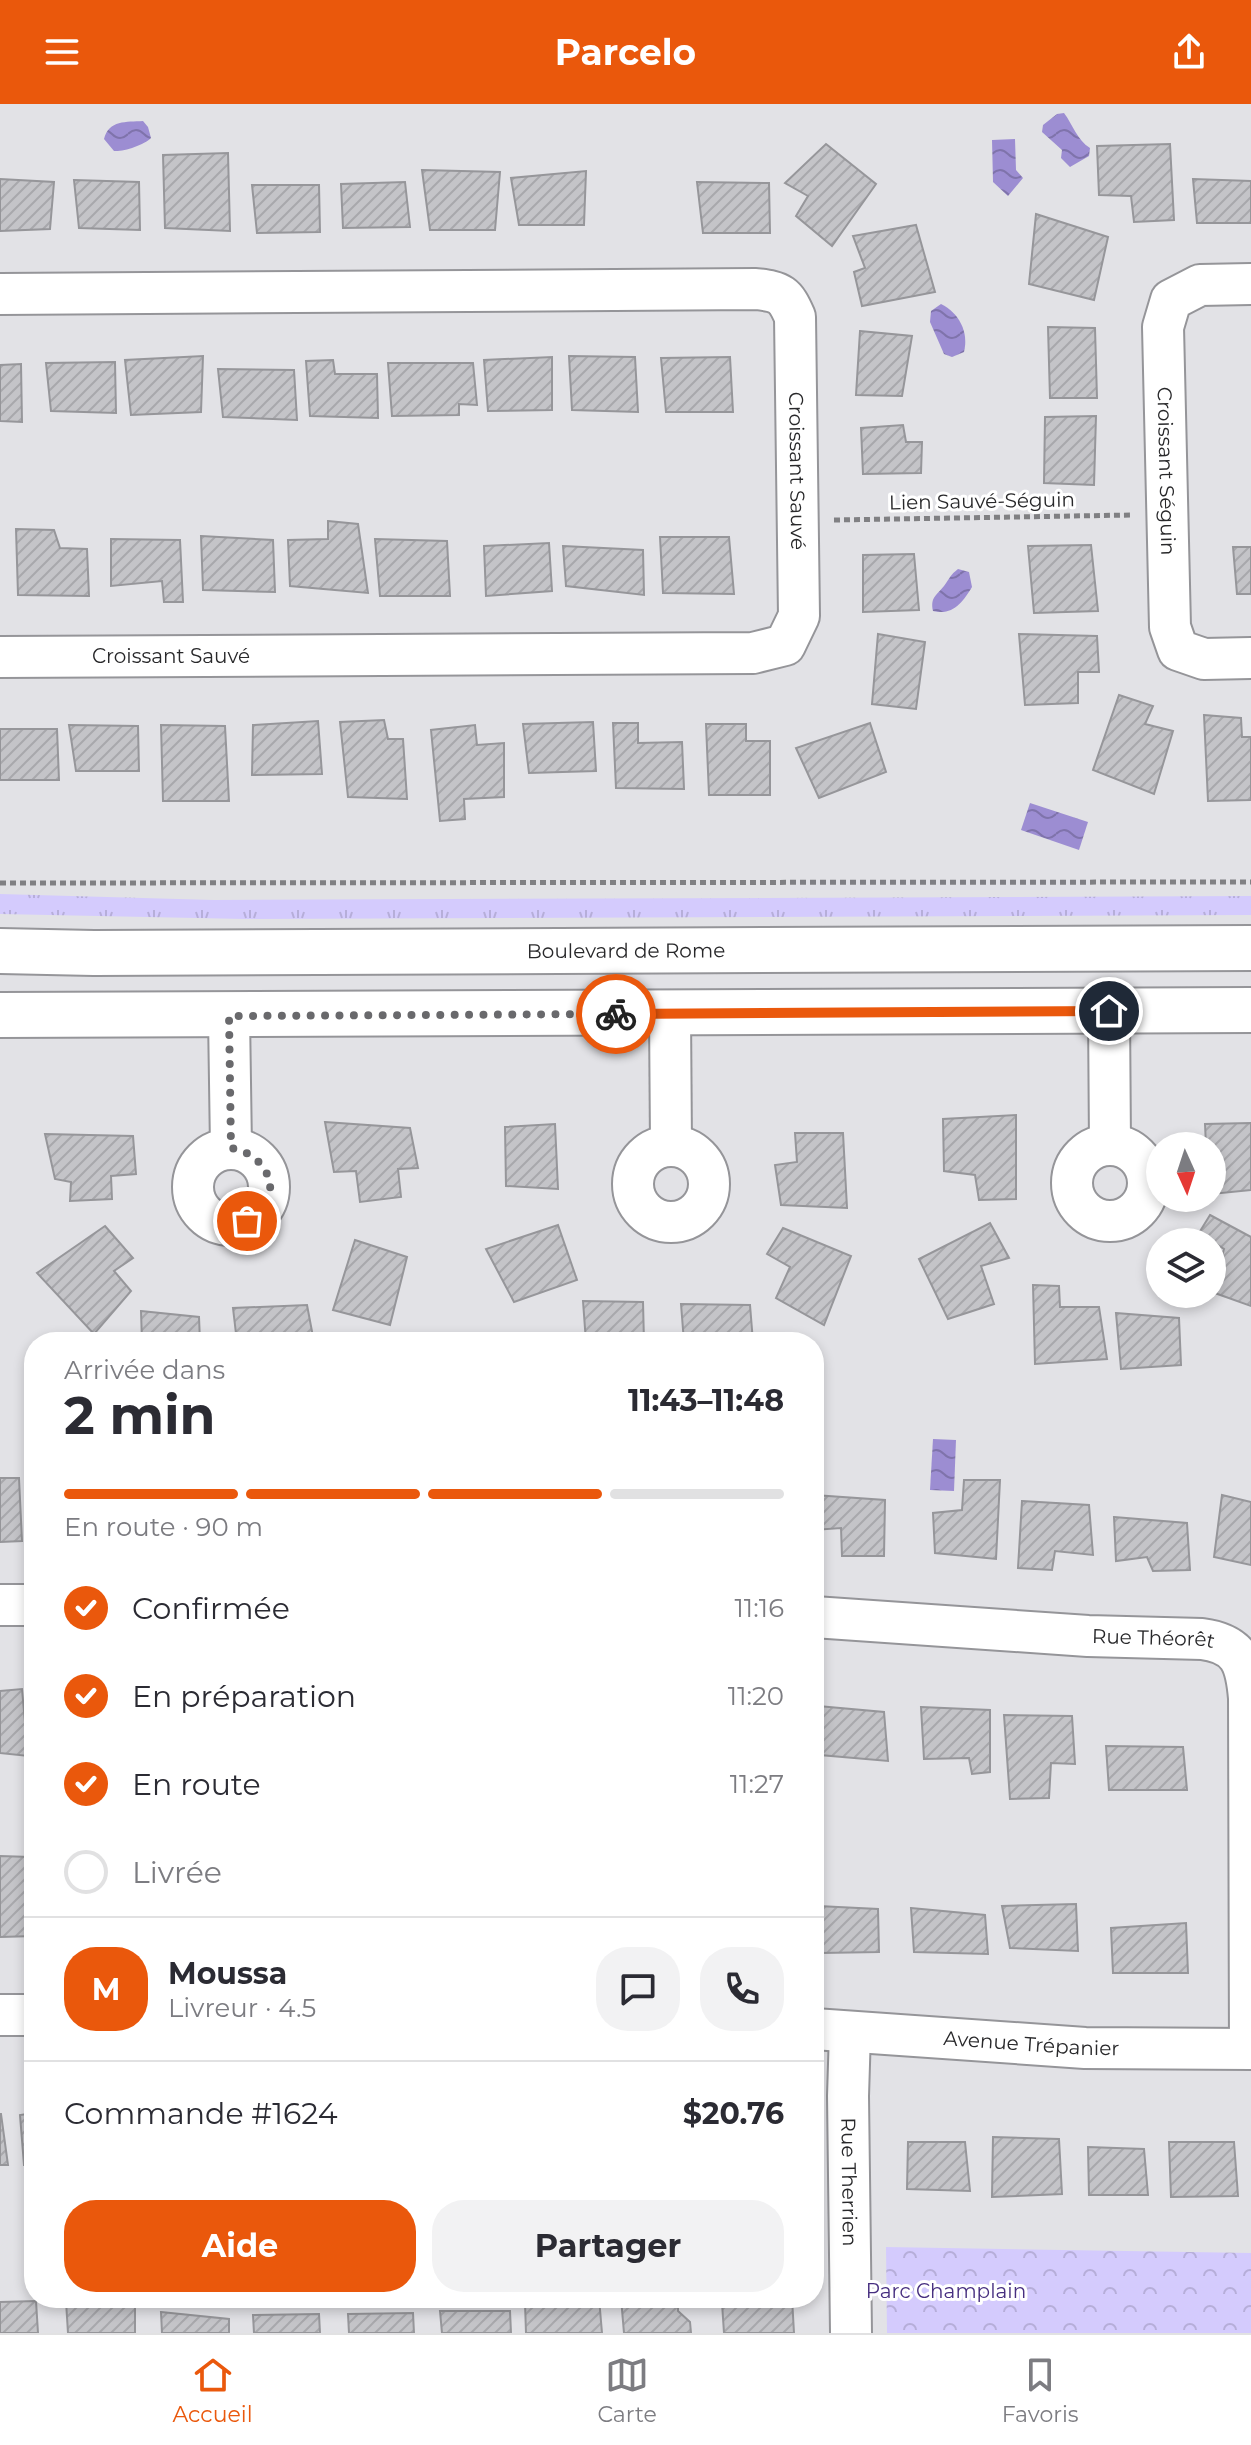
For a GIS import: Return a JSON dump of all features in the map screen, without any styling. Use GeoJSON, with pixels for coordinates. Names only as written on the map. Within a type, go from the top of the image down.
{"type":"FeatureCollection","features":[{"type":"Feature","properties":{"kind":"main road","name":"Boulevard de Rome"},"geometry":{"type":"LineString","coordinates":[[0,951],[1251,948]]}},
{"type":"Feature","properties":{"kind":"main road"},"geometry":{"type":"LineString","coordinates":[[0,1015],[1251,1010]]}},
{"type":"Feature","properties":{"kind":"street","name":"Croissant Séguin"},"geometry":{"type":"LineString","coordinates":[[1251,284],[1200,285],[1171,300],[1163,327],[1170,627],[1178,650],[1204,659],[1251,658]]}},
{"type":"Feature","properties":{"kind":"street","name":"Croissant Sauvé"},"geometry":{"type":"LineString","coordinates":[[0,294],[777,291],[788,301],[795,317],[799,616],[785,645],[753,653],[0,657]]}},
{"type":"Feature","properties":{"kind":"street"},"geometry":{"type":"LineString","coordinates":[[1109,1011],[1110,1144]]}},
{"type":"Feature","properties":{"kind":"street"},"geometry":{"type":"LineString","coordinates":[[670,1014],[671,1145]]}},
{"type":"Feature","properties":{"kind":"street"},"geometry":{"type":"LineString","coordinates":[[229,1016],[231,1148]]}},
{"type":"Feature","properties":{"kind":"street"},"geometry":{"type":"LineString","coordinates":[[0,1605],[24,1605]]}},
{"type":"Feature","properties":{"kind":"street","name":"Rue Théorêt"},"geometry":{"type":"LineString","coordinates":[[824,1618],[1088,1636],[1202,1639],[1220,1641],[1234,1649],[1248,1679],[1249,1698],[1251,2049]]}},
{"type":"Feature","properties":{"kind":"street"},"geometry":{"type":"LineString","coordinates":[[0,2015],[24,2015]]}},
{"type":"Feature","properties":{"kind":"street","name":"Avenue Trépanier"},"geometry":{"type":"LineString","coordinates":[[832,2030],[1085,2048],[1251,2049]]}},
{"type":"Feature","properties":{"kind":"street","name":"Rue Therrien"},"geometry":{"type":"LineString","coordinates":[[832,2030],[848,2096],[851,2333]]}},
{"type":"Feature","properties":{"kind":"path","name":"Lien Sauvé-Séguin"},"geometry":{"type":"LineString","coordinates":[[824,520],[1141,515]]}},
{"type":"Feature","properties":{"kind":"path"},"geometry":{"type":"LineString","coordinates":[[0,883],[1251,882]]}},
{"type":"Feature","properties":{"kind":"green space"},"geometry":{"type":"Polygon","coordinates":[[[0,894],[214,900],[1251,896],[1251,915],[245,919],[0,914],[0,894]]]}},
{"type":"Feature","properties":{"kind":"green space","name":"Parc Champlain"},"geometry":{"type":"Polygon","coordinates":[[[886,2247],[1251,2253],[1251,2333],[887,2333],[886,2247]]]}},
{"type":"Feature","properties":{"kind":"water"},"geometry":{"type":"Polygon","coordinates":[[[1064,113],[1078,137],[1090,148],[1089,156],[1070,167],[1061,158],[1062,150],[1042,132],[1043,125],[1057,114],[1064,113]]]}},
{"type":"Feature","properties":{"kind":"water"},"geometry":{"type":"Polygon","coordinates":[[[143,121],[151,138],[139,145],[114,151],[104,139],[114,125],[143,121]]]}},
{"type":"Feature","properties":{"kind":"water"},"geometry":{"type":"Polygon","coordinates":[[[1015,139],[1016,170],[1023,178],[1008,196],[993,182],[992,140],[1015,139]]]}},
{"type":"Feature","properties":{"kind":"water"},"geometry":{"type":"Polygon","coordinates":[[[941,304],[953,312],[964,330],[964,352],[952,357],[944,354],[930,322],[931,311],[941,304]]]}},
{"type":"Feature","properties":{"kind":"water"},"geometry":{"type":"Polygon","coordinates":[[[958,569],[969,572],[972,587],[952,610],[933,611],[932,602],[958,569]]]}},
{"type":"Feature","properties":{"kind":"water"},"geometry":{"type":"Polygon","coordinates":[[[1030,803],[1088,822],[1079,850],[1021,830],[1030,803]]]}},
{"type":"Feature","properties":{"kind":"water"},"geometry":{"type":"Polygon","coordinates":[[[933,1439],[956,1440],[954,1491],[930,1490],[933,1439]]]}},
{"type":"Feature","properties":{"kind":"building"},"geometry":{"type":"Polygon","coordinates":[[[826,144],[876,184],[832,246],[796,216],[808,196],[785,183],[826,144]]]}},
{"type":"Feature","properties":{"kind":"building"},"geometry":{"type":"Polygon","coordinates":[[[1170,144],[1174,220],[1134,222],[1131,196],[1099,195],[1097,146],[1170,144]]]}},
{"type":"Feature","properties":{"kind":"building"},"geometry":{"type":"Polygon","coordinates":[[[228,153],[230,231],[165,228],[163,155],[228,153]]]}},
{"type":"Feature","properties":{"kind":"building"},"geometry":{"type":"Polygon","coordinates":[[[422,170],[500,172],[495,230],[430,230],[422,170]]]}},
{"type":"Feature","properties":{"kind":"building"},"geometry":{"type":"Polygon","coordinates":[[[586,171],[584,225],[519,225],[511,178],[586,171]]]}},
{"type":"Feature","properties":{"kind":"building"},"geometry":{"type":"Polygon","coordinates":[[[0,179],[54,182],[50,229],[0,231],[0,179]]]}},
{"type":"Feature","properties":{"kind":"building"},"geometry":{"type":"Polygon","coordinates":[[[1193,179],[1251,181],[1251,223],[1197,223],[1193,179]]]}},
{"type":"Feature","properties":{"kind":"building"},"geometry":{"type":"Polygon","coordinates":[[[74,180],[139,182],[140,230],[79,228],[74,180]]]}},
{"type":"Feature","properties":{"kind":"building"},"geometry":{"type":"Polygon","coordinates":[[[405,182],[410,227],[343,228],[341,184],[405,182]]]}},
{"type":"Feature","properties":{"kind":"building"},"geometry":{"type":"Polygon","coordinates":[[[697,182],[769,183],[770,233],[703,233],[697,182]]]}},
{"type":"Feature","properties":{"kind":"building"},"geometry":{"type":"Polygon","coordinates":[[[252,185],[319,185],[320,232],[257,233],[252,185]]]}},
{"type":"Feature","properties":{"kind":"building"},"geometry":{"type":"Polygon","coordinates":[[[1036,214],[1108,237],[1094,300],[1029,284],[1036,214]]]}},
{"type":"Feature","properties":{"kind":"building"},"geometry":{"type":"Polygon","coordinates":[[[916,225],[935,292],[862,306],[854,272],[865,268],[853,236],[916,225]]]}},
{"type":"Feature","properties":{"kind":"building"},"geometry":{"type":"Polygon","coordinates":[[[1048,327],[1095,328],[1097,398],[1050,398],[1048,327]]]}},
{"type":"Feature","properties":{"kind":"building"},"geometry":{"type":"Polygon","coordinates":[[[860,331],[912,336],[902,396],[856,395],[860,331]]]}},
{"type":"Feature","properties":{"kind":"building"},"geometry":{"type":"Polygon","coordinates":[[[203,356],[201,412],[131,415],[125,360],[203,356]]]}},
{"type":"Feature","properties":{"kind":"building"},"geometry":{"type":"Polygon","coordinates":[[[569,356],[635,357],[638,412],[572,410],[569,356]]]}},
{"type":"Feature","properties":{"kind":"building"},"geometry":{"type":"Polygon","coordinates":[[[552,357],[552,410],[488,411],[484,360],[552,357]]]}},
{"type":"Feature","properties":{"kind":"building"},"geometry":{"type":"Polygon","coordinates":[[[730,357],[733,412],[666,412],[661,358],[730,357]]]}},
{"type":"Feature","properties":{"kind":"building"},"geometry":{"type":"Polygon","coordinates":[[[333,360],[335,374],[377,374],[378,418],[310,416],[306,361],[333,360]]]}},
{"type":"Feature","properties":{"kind":"building"},"geometry":{"type":"Polygon","coordinates":[[[115,362],[116,413],[51,411],[46,363],[115,362]]]}},
{"type":"Feature","properties":{"kind":"building"},"geometry":{"type":"Polygon","coordinates":[[[388,363],[473,363],[477,405],[459,404],[459,415],[392,416],[388,363]]]}},
{"type":"Feature","properties":{"kind":"building"},"geometry":{"type":"Polygon","coordinates":[[[21,364],[22,422],[0,421],[0,365],[21,364]]]}},
{"type":"Feature","properties":{"kind":"building"},"geometry":{"type":"Polygon","coordinates":[[[218,369],[294,370],[297,420],[223,417],[218,369]]]}},
{"type":"Feature","properties":{"kind":"building"},"geometry":{"type":"Polygon","coordinates":[[[1096,416],[1094,485],[1044,483],[1045,417],[1096,416]]]}},
{"type":"Feature","properties":{"kind":"building"},"geometry":{"type":"Polygon","coordinates":[[[903,425],[906,442],[922,442],[921,473],[863,474],[861,428],[903,425]]]}},
{"type":"Feature","properties":{"kind":"building"},"geometry":{"type":"Polygon","coordinates":[[[328,521],[358,524],[368,593],[290,586],[288,540],[328,539],[328,521]]]}},
{"type":"Feature","properties":{"kind":"building"},"geometry":{"type":"Polygon","coordinates":[[[16,529],[54,530],[60,548],[87,549],[89,596],[18,595],[16,529]]]}},
{"type":"Feature","properties":{"kind":"building"},"geometry":{"type":"Polygon","coordinates":[[[201,536],[273,540],[275,592],[203,590],[201,536]]]}},
{"type":"Feature","properties":{"kind":"building"},"geometry":{"type":"Polygon","coordinates":[[[660,537],[729,537],[734,594],[663,593],[660,537]]]}},
{"type":"Feature","properties":{"kind":"building"},"geometry":{"type":"Polygon","coordinates":[[[111,539],[180,540],[183,602],[164,602],[162,581],[111,586],[111,539]]]}},
{"type":"Feature","properties":{"kind":"building"},"geometry":{"type":"Polygon","coordinates":[[[375,539],[447,541],[450,596],[380,596],[375,539]]]}},
{"type":"Feature","properties":{"kind":"building"},"geometry":{"type":"Polygon","coordinates":[[[549,543],[552,591],[486,596],[484,546],[549,543]]]}},
{"type":"Feature","properties":{"kind":"building"},"geometry":{"type":"Polygon","coordinates":[[[1091,545],[1098,611],[1034,613],[1028,546],[1091,545]]]}},
{"type":"Feature","properties":{"kind":"building"},"geometry":{"type":"Polygon","coordinates":[[[563,546],[643,550],[644,595],[566,586],[563,546]]]}},
{"type":"Feature","properties":{"kind":"building"},"geometry":{"type":"Polygon","coordinates":[[[1233,547],[1251,547],[1251,594],[1237,594],[1233,547]]]}},
{"type":"Feature","properties":{"kind":"building"},"geometry":{"type":"Polygon","coordinates":[[[914,554],[919,610],[863,612],[863,555],[914,554]]]}},
{"type":"Feature","properties":{"kind":"building"},"geometry":{"type":"Polygon","coordinates":[[[878,634],[925,642],[916,709],[872,704],[878,634]]]}},
{"type":"Feature","properties":{"kind":"building"},"geometry":{"type":"Polygon","coordinates":[[[1019,634],[1097,636],[1099,672],[1078,672],[1078,703],[1025,705],[1019,634]]]}},
{"type":"Feature","properties":{"kind":"building"},"geometry":{"type":"Polygon","coordinates":[[[1119,695],[1153,706],[1145,724],[1173,731],[1154,794],[1093,770],[1119,695]]]}},
{"type":"Feature","properties":{"kind":"building"},"geometry":{"type":"Polygon","coordinates":[[[1204,715],[1241,718],[1242,737],[1251,737],[1251,800],[1208,801],[1204,715]]]}},
{"type":"Feature","properties":{"kind":"building"},"geometry":{"type":"Polygon","coordinates":[[[384,720],[388,739],[403,739],[407,799],[348,797],[340,722],[384,720]]]}},
{"type":"Feature","properties":{"kind":"building"},"geometry":{"type":"Polygon","coordinates":[[[318,721],[322,774],[252,775],[253,725],[318,721]]]}},
{"type":"Feature","properties":{"kind":"building"},"geometry":{"type":"Polygon","coordinates":[[[593,722],[596,771],[529,773],[523,724],[593,722]]]}},
{"type":"Feature","properties":{"kind":"building"},"geometry":{"type":"Polygon","coordinates":[[[613,723],[638,723],[638,743],[682,742],[684,789],[616,788],[613,723]]]}},
{"type":"Feature","properties":{"kind":"building"},"geometry":{"type":"Polygon","coordinates":[[[870,723],[886,772],[819,798],[796,748],[870,723]]]}},
{"type":"Feature","properties":{"kind":"building"},"geometry":{"type":"Polygon","coordinates":[[[706,724],[746,724],[746,741],[770,741],[770,795],[709,795],[706,724]]]}},
{"type":"Feature","properties":{"kind":"building"},"geometry":{"type":"Polygon","coordinates":[[[69,725],[138,726],[139,771],[76,771],[69,725]]]}},
{"type":"Feature","properties":{"kind":"building"},"geometry":{"type":"Polygon","coordinates":[[[161,725],[225,726],[229,801],[163,801],[161,725]]]}},
{"type":"Feature","properties":{"kind":"building"},"geometry":{"type":"Polygon","coordinates":[[[475,725],[477,745],[504,743],[504,797],[464,799],[465,819],[440,821],[431,730],[475,725]]]}},
{"type":"Feature","properties":{"kind":"building"},"geometry":{"type":"Polygon","coordinates":[[[0,729],[57,729],[59,780],[0,780],[0,729]]]}},
{"type":"Feature","properties":{"kind":"building"},"geometry":{"type":"Polygon","coordinates":[[[1016,1115],[1016,1199],[979,1200],[975,1175],[944,1171],[943,1119],[1016,1115]]]}},
{"type":"Feature","properties":{"kind":"building"},"geometry":{"type":"Polygon","coordinates":[[[325,1122],[410,1128],[418,1168],[398,1169],[401,1197],[360,1202],[356,1171],[334,1172],[325,1122]]]}},
{"type":"Feature","properties":{"kind":"building"},"geometry":{"type":"Polygon","coordinates":[[[1251,1123],[1251,1190],[1226,1193],[1226,1132],[1205,1132],[1205,1124],[1251,1123]]]}},
{"type":"Feature","properties":{"kind":"building"},"geometry":{"type":"Polygon","coordinates":[[[555,1124],[558,1189],[506,1186],[505,1127],[555,1124]]]}},
{"type":"Feature","properties":{"kind":"building"},"geometry":{"type":"Polygon","coordinates":[[[795,1133],[843,1133],[847,1208],[781,1205],[775,1165],[797,1162],[795,1133]]]}},
{"type":"Feature","properties":{"kind":"building"},"geometry":{"type":"Polygon","coordinates":[[[45,1134],[133,1136],[136,1174],[111,1176],[112,1199],[70,1201],[71,1182],[55,1179],[45,1134]]]}},
{"type":"Feature","properties":{"kind":"building"},"geometry":{"type":"Polygon","coordinates":[[[1210,1215],[1251,1237],[1251,1306],[1226,1297],[1226,1228],[1202,1228],[1210,1215]]]}},
{"type":"Feature","properties":{"kind":"building"},"geometry":{"type":"Polygon","coordinates":[[[990,1223],[1009,1258],[981,1266],[994,1304],[948,1319],[919,1259],[990,1223]]]}},
{"type":"Feature","properties":{"kind":"building"},"geometry":{"type":"Polygon","coordinates":[[[558,1225],[577,1280],[514,1302],[486,1249],[558,1225]]]}},
{"type":"Feature","properties":{"kind":"building"},"geometry":{"type":"Polygon","coordinates":[[[105,1226],[133,1258],[114,1271],[131,1291],[96,1332],[92,1332],[37,1273],[105,1226]]]}},
{"type":"Feature","properties":{"kind":"building"},"geometry":{"type":"Polygon","coordinates":[[[783,1228],[851,1256],[824,1325],[776,1298],[790,1267],[767,1254],[783,1228]]]}},
{"type":"Feature","properties":{"kind":"building"},"geometry":{"type":"Polygon","coordinates":[[[355,1240],[407,1257],[390,1325],[333,1310],[355,1240]]]}},
{"type":"Feature","properties":{"kind":"building"},"geometry":{"type":"Polygon","coordinates":[[[1033,1285],[1059,1286],[1060,1307],[1099,1307],[1107,1359],[1035,1364],[1033,1285]]]}},
{"type":"Feature","properties":{"kind":"building"},"geometry":{"type":"Polygon","coordinates":[[[583,1301],[643,1302],[644,1332],[585,1332],[583,1301]]]}},
{"type":"Feature","properties":{"kind":"building"},"geometry":{"type":"Polygon","coordinates":[[[681,1304],[750,1305],[752,1332],[683,1332],[681,1304]]]}},
{"type":"Feature","properties":{"kind":"building"},"geometry":{"type":"Polygon","coordinates":[[[307,1305],[312,1332],[236,1332],[233,1308],[307,1305]]]}},
{"type":"Feature","properties":{"kind":"building"},"geometry":{"type":"Polygon","coordinates":[[[141,1311],[199,1317],[200,1332],[142,1332],[141,1311]]]}},
{"type":"Feature","properties":{"kind":"building"},"geometry":{"type":"Polygon","coordinates":[[[1116,1313],[1179,1318],[1181,1365],[1121,1369],[1116,1313]]]}},
{"type":"Feature","properties":{"kind":"building"},"geometry":{"type":"Polygon","coordinates":[[[0,1478],[19,1478],[22,1541],[0,1542],[0,1478]]]}},
{"type":"Feature","properties":{"kind":"building"},"geometry":{"type":"Polygon","coordinates":[[[964,1480],[1000,1480],[996,1559],[935,1553],[933,1513],[962,1510],[964,1480]]]}},
{"type":"Feature","properties":{"kind":"building"},"geometry":{"type":"Polygon","coordinates":[[[1222,1495],[1251,1502],[1251,1565],[1214,1557],[1222,1495]]]}},
{"type":"Feature","properties":{"kind":"building"},"geometry":{"type":"Polygon","coordinates":[[[824,1496],[885,1500],[884,1556],[842,1556],[841,1528],[824,1529],[824,1496]]]}},
{"type":"Feature","properties":{"kind":"building"},"geometry":{"type":"Polygon","coordinates":[[[1022,1501],[1089,1505],[1093,1555],[1055,1551],[1052,1570],[1018,1568],[1022,1501]]]}},
{"type":"Feature","properties":{"kind":"building"},"geometry":{"type":"Polygon","coordinates":[[[1114,1517],[1187,1523],[1190,1570],[1153,1571],[1147,1557],[1116,1561],[1114,1517]]]}},
{"type":"Feature","properties":{"kind":"building"},"geometry":{"type":"Polygon","coordinates":[[[22,1689],[24,1756],[0,1753],[0,1691],[22,1689]]]}},
{"type":"Feature","properties":{"kind":"building"},"geometry":{"type":"Polygon","coordinates":[[[824,1707],[884,1712],[888,1761],[824,1755],[824,1707]]]}},
{"type":"Feature","properties":{"kind":"building"},"geometry":{"type":"Polygon","coordinates":[[[921,1707],[990,1710],[990,1772],[972,1774],[969,1758],[924,1759],[921,1707]]]}},
{"type":"Feature","properties":{"kind":"building"},"geometry":{"type":"Polygon","coordinates":[[[1004,1715],[1072,1716],[1075,1764],[1051,1763],[1049,1798],[1010,1799],[1004,1715]]]}},
{"type":"Feature","properties":{"kind":"building"},"geometry":{"type":"Polygon","coordinates":[[[1106,1746],[1183,1747],[1187,1790],[1109,1790],[1106,1746]]]}},
{"type":"Feature","properties":{"kind":"building"},"geometry":{"type":"Polygon","coordinates":[[[0,1856],[24,1857],[24,1936],[0,1937],[0,1856]]]}},
{"type":"Feature","properties":{"kind":"building"},"geometry":{"type":"Polygon","coordinates":[[[1076,1904],[1078,1951],[1010,1948],[1002,1906],[1076,1904]]]}},
{"type":"Feature","properties":{"kind":"building"},"geometry":{"type":"Polygon","coordinates":[[[824,1906],[878,1909],[879,1952],[824,1953],[824,1906]]]}},
{"type":"Feature","properties":{"kind":"building"},"geometry":{"type":"Polygon","coordinates":[[[911,1908],[985,1915],[988,1954],[914,1952],[911,1908]]]}},
{"type":"Feature","properties":{"kind":"building"},"geometry":{"type":"Polygon","coordinates":[[[1186,1923],[1188,1973],[1113,1973],[1111,1928],[1186,1923]]]}},
{"type":"Feature","properties":{"kind":"building"},"geometry":{"type":"Polygon","coordinates":[[[1,2114],[8,2165],[0,2165],[1,2114]]]}},
{"type":"Feature","properties":{"kind":"building"},"geometry":{"type":"Polygon","coordinates":[[[24,2114],[24,2165],[20,2115],[24,2114]]]}},
{"type":"Feature","properties":{"kind":"building"},"geometry":{"type":"Polygon","coordinates":[[[993,2137],[1059,2139],[1062,2194],[992,2197],[993,2137]]]}},
{"type":"Feature","properties":{"kind":"building"},"geometry":{"type":"Polygon","coordinates":[[[908,2142],[965,2142],[970,2191],[907,2189],[908,2142]]]}},
{"type":"Feature","properties":{"kind":"building"},"geometry":{"type":"Polygon","coordinates":[[[1169,2142],[1234,2142],[1238,2196],[1171,2197],[1169,2142]]]}},
{"type":"Feature","properties":{"kind":"building"},"geometry":{"type":"Polygon","coordinates":[[[1088,2147],[1144,2149],[1148,2195],[1089,2195],[1088,2147]]]}},
{"type":"Feature","properties":{"kind":"building"},"geometry":{"type":"Polygon","coordinates":[[[24,2301],[24,2308],[36,2308],[38,2333],[0,2333],[0,2302],[24,2301]]]}},
{"type":"Feature","properties":{"kind":"building"},"geometry":{"type":"Polygon","coordinates":[[[66,2308],[135,2308],[135,2333],[68,2333],[66,2308]]]}},
{"type":"Feature","properties":{"kind":"building"},"geometry":{"type":"Polygon","coordinates":[[[525,2308],[600,2308],[602,2333],[526,2333],[525,2308]]]}},
{"type":"Feature","properties":{"kind":"building"},"geometry":{"type":"Polygon","coordinates":[[[622,2308],[678,2308],[690,2322],[691,2333],[624,2333],[622,2308]]]}},
{"type":"Feature","properties":{"kind":"building"},"geometry":{"type":"Polygon","coordinates":[[[722,2308],[793,2308],[794,2333],[724,2333],[722,2308]]]}},
{"type":"Feature","properties":{"kind":"building"},"geometry":{"type":"Polygon","coordinates":[[[440,2311],[510,2311],[511,2333],[442,2333],[440,2311]]]}},
{"type":"Feature","properties":{"kind":"building"},"geometry":{"type":"Polygon","coordinates":[[[161,2312],[229,2319],[229,2333],[162,2333],[161,2312]]]}},
{"type":"Feature","properties":{"kind":"building"},"geometry":{"type":"Polygon","coordinates":[[[413,2313],[414,2333],[349,2333],[348,2314],[413,2313]]]}},
{"type":"Feature","properties":{"kind":"building"},"geometry":{"type":"Polygon","coordinates":[[[319,2314],[320,2333],[254,2333],[253,2315],[319,2314]]]}},
{"type":"Feature","properties":{"kind":"way so far"},"geometry":{"type":"LineString","coordinates":[[247,1221],[266,1204],[270,1187],[261,1163],[248,1152],[231,1148],[229,1016],[616,1014]]}},
{"type":"Feature","properties":{"kind":"route"},"geometry":{"type":"LineString","coordinates":[[616,1014],[1109,1011]]}}]}
